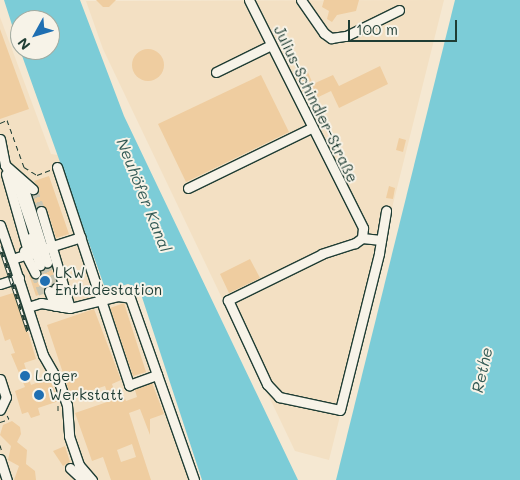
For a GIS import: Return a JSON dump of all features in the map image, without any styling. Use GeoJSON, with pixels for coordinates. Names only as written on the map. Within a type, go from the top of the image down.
{"type":"FeatureCollection","features":[{"type":"Feature","properties":{"kind":"street","name":"Julius-Schindler-Straße"},"geometry":{"type":"LineString","coordinates":[[249,0],[311,128],[359,219],[362,238]]}},
{"type":"Feature","properties":{"kind":"street"},"geometry":{"type":"LineString","coordinates":[[301,0],[324,33],[331,38],[346,36],[399,10]]}},
{"type":"Feature","properties":{"kind":"street"},"geometry":{"type":"LineString","coordinates":[[216,72],[271,45]]}},
{"type":"Feature","properties":{"kind":"street"},"geometry":{"type":"LineString","coordinates":[[188,188],[311,128]]}},
{"type":"Feature","properties":{"kind":"street"},"geometry":{"type":"LineString","coordinates":[[0,139],[2,164],[20,191],[58,306]]}},
{"type":"Feature","properties":{"kind":"street"},"geometry":{"type":"LineString","coordinates":[[2,164],[20,191],[24,251],[39,251]]}},
{"type":"Feature","properties":{"kind":"street"},"geometry":{"type":"LineString","coordinates":[[2,164],[20,191]]}},
{"type":"Feature","properties":{"kind":"street"},"geometry":{"type":"LineString","coordinates":[[57,168],[129,385],[157,374]]}},
{"type":"Feature","properties":{"kind":"street"},"geometry":{"type":"LineString","coordinates":[[39,251],[41,266],[39,251],[41,211]]}},
{"type":"Feature","properties":{"kind":"street"},"geometry":{"type":"LineString","coordinates":[[381,240],[362,238],[228,300],[267,384],[279,397],[340,410],[381,240],[386,211]]}},
{"type":"Feature","properties":{"kind":"street"},"geometry":{"type":"LineString","coordinates":[[0,225],[19,278],[43,356],[60,385],[67,405],[69,436],[79,465],[92,480]]}},
{"type":"Feature","properties":{"kind":"street"},"geometry":{"type":"LineString","coordinates":[[12,259],[81,237]]}},
{"type":"Feature","properties":{"kind":"street"},"geometry":{"type":"LineString","coordinates":[[0,284],[19,278]]}},
{"type":"Feature","properties":{"kind":"street"},"geometry":{"type":"LineString","coordinates":[[58,306],[49,291],[58,306]]}},
{"type":"Feature","properties":{"kind":"street"},"geometry":{"type":"LineString","coordinates":[[28,307],[102,302],[126,296],[134,303],[194,480]]}},
{"type":"Feature","properties":{"kind":"street"},"geometry":{"type":"LineString","coordinates":[[0,379],[6,397],[0,410]]}},
{"type":"Feature","properties":{"kind":"street"},"geometry":{"type":"LineString","coordinates":[[0,459],[7,480]]}},
{"type":"Feature","properties":{"kind":"street"},"geometry":{"type":"LineString","coordinates":[[70,468],[83,480]]}},
{"type":"Feature","properties":{"kind":"path"},"geometry":{"type":"LineString","coordinates":[[0,123],[7,120],[24,167],[37,175],[57,168]]}},
{"type":"Feature","properties":{"kind":"shaded area"},"geometry":{"type":"Polygon","coordinates":[[[444,0],[329,460],[295,451],[103,49],[86,1],[444,0]]]}},
{"type":"Feature","properties":{"kind":"shaded area"},"geometry":{"type":"Polygon","coordinates":[[[0,17],[10,44],[10,60],[16,60],[51,154],[58,155],[104,294],[129,293],[136,300],[200,480],[0,480],[0,17]]]}},
{"type":"Feature","properties":{"kind":"water","name":"Neuhöfer Kanal"},"geometry":{"type":"Polygon","coordinates":[[[4,0],[80,0],[124,116],[298,480],[202,480],[139,288],[128,284],[106,291],[24,60],[60,60],[60,10],[10,10],[10,19],[4,0]]]}},
{"type":"Feature","properties":{"kind":"water","name":"Rethe"},"geometry":{"type":"Polygon","coordinates":[[[455,0],[520,0],[520,480],[336,480],[455,0]]]}},
{"type":"Feature","properties":{"kind":"building"},"geometry":{"type":"Polygon","coordinates":[[[96,0],[116,0],[109,7],[103,7],[96,0]]]}},
{"type":"Feature","properties":{"kind":"building"},"geometry":{"type":"Polygon","coordinates":[[[324,0],[359,0],[356,11],[337,15],[332,22],[327,19],[329,11],[322,7],[324,0]]]}},
{"type":"Feature","properties":{"kind":"building"},"geometry":{"type":"Polygon","coordinates":[[[0,29],[29,109],[0,119],[0,29]]]}},
{"type":"Feature","properties":{"kind":"building"},"geometry":{"type":"Polygon","coordinates":[[[148,49],[154,50],[159,54],[163,59],[163,71],[159,76],[154,80],[148,81],[142,80],[137,76],[133,71],[132,65],[133,59],[137,54],[142,50],[148,49]]]}},
{"type":"Feature","properties":{"kind":"building"},"geometry":{"type":"Polygon","coordinates":[[[380,66],[388,84],[339,108],[331,91],[308,102],[295,76],[307,70],[313,84],[333,75],[339,86],[380,66]]]}},
{"type":"Feature","properties":{"kind":"building"},"geometry":{"type":"Polygon","coordinates":[[[261,75],[289,132],[186,182],[158,124],[261,75]]]}},
{"type":"Feature","properties":{"kind":"building"},"geometry":{"type":"Polygon","coordinates":[[[399,138],[406,140],[403,152],[396,150],[399,138]]]}},
{"type":"Feature","properties":{"kind":"building"},"geometry":{"type":"Polygon","coordinates":[[[49,176],[69,234],[56,238],[47,209],[42,205],[36,207],[32,195],[39,190],[34,181],[49,176]]]}},
{"type":"Feature","properties":{"kind":"building"},"geometry":{"type":"Polygon","coordinates":[[[389,186],[395,188],[393,199],[386,198],[389,186]]]}},
{"type":"Feature","properties":{"kind":"building"},"geometry":{"type":"Polygon","coordinates":[[[250,259],[260,278],[229,293],[220,274],[250,259]]]}},
{"type":"Feature","properties":{"kind":"building"},"geometry":{"type":"Polygon","coordinates":[[[51,267],[56,282],[46,285],[43,293],[36,296],[29,275],[37,279],[41,271],[51,267]]]}},
{"type":"Feature","properties":{"kind":"building"},"geometry":{"type":"Polygon","coordinates":[[[16,292],[36,359],[24,363],[31,385],[49,378],[59,401],[38,408],[40,415],[31,418],[28,412],[22,414],[15,391],[25,387],[11,354],[15,353],[10,339],[5,341],[0,325],[0,297],[16,292]]]}},
{"type":"Feature","properties":{"kind":"building"},"geometry":{"type":"Polygon","coordinates":[[[124,303],[146,372],[133,376],[110,308],[124,303]]]}},
{"type":"Feature","properties":{"kind":"building"},"geometry":{"type":"Polygon","coordinates":[[[94,309],[121,380],[112,384],[117,399],[124,396],[126,401],[137,397],[135,390],[152,383],[164,414],[150,419],[150,435],[140,409],[129,413],[151,480],[111,480],[103,457],[92,461],[75,413],[110,401],[105,386],[71,397],[47,325],[94,309]],[[132,444],[117,450],[121,462],[136,457],[132,444]]]}},
{"type":"Feature","properties":{"kind":"building"},"geometry":{"type":"Polygon","coordinates":[[[12,421],[20,427],[21,434],[17,442],[27,450],[26,464],[35,471],[36,480],[14,480],[19,466],[8,460],[11,446],[0,435],[3,425],[12,421]]]}},
{"type":"Feature","properties":{"kind":"building"},"geometry":{"type":"Polygon","coordinates":[[[65,446],[70,462],[63,466],[53,451],[65,446]]]}},
{"type":"Feature","properties":{"kind":"tunnel"},"geometry":{"type":"LineString","coordinates":[[33,189],[41,211]]}},
{"type":"Feature","properties":{"kind":"tunnel"},"geometry":{"type":"LineString","coordinates":[[47,262],[56,288]]}},
{"type":"Feature","properties":{"kind":"tunnel"},"geometry":{"type":"LineString","coordinates":[[40,265],[49,291]]}},
{"type":"Feature","properties":{"kind":"tunnel"},"geometry":{"type":"LineString","coordinates":[[35,273],[43,293]]}},
{"type":"Feature","properties":{"kind":"railway"},"geometry":{"type":"LineString","coordinates":[[0,247],[28,331]]}},
{"type":"Feature","properties":{"kind":"place","name":"LKW Entladestation"},"geometry":{"type":"Point","coordinates":[45,281]}},
{"type":"Feature","properties":{"kind":"place","name":"Lager"},"geometry":{"type":"Point","coordinates":[25,376]}},
{"type":"Feature","properties":{"kind":"place","name":"Werkstatt"},"geometry":{"type":"Point","coordinates":[39,395]}}]}
